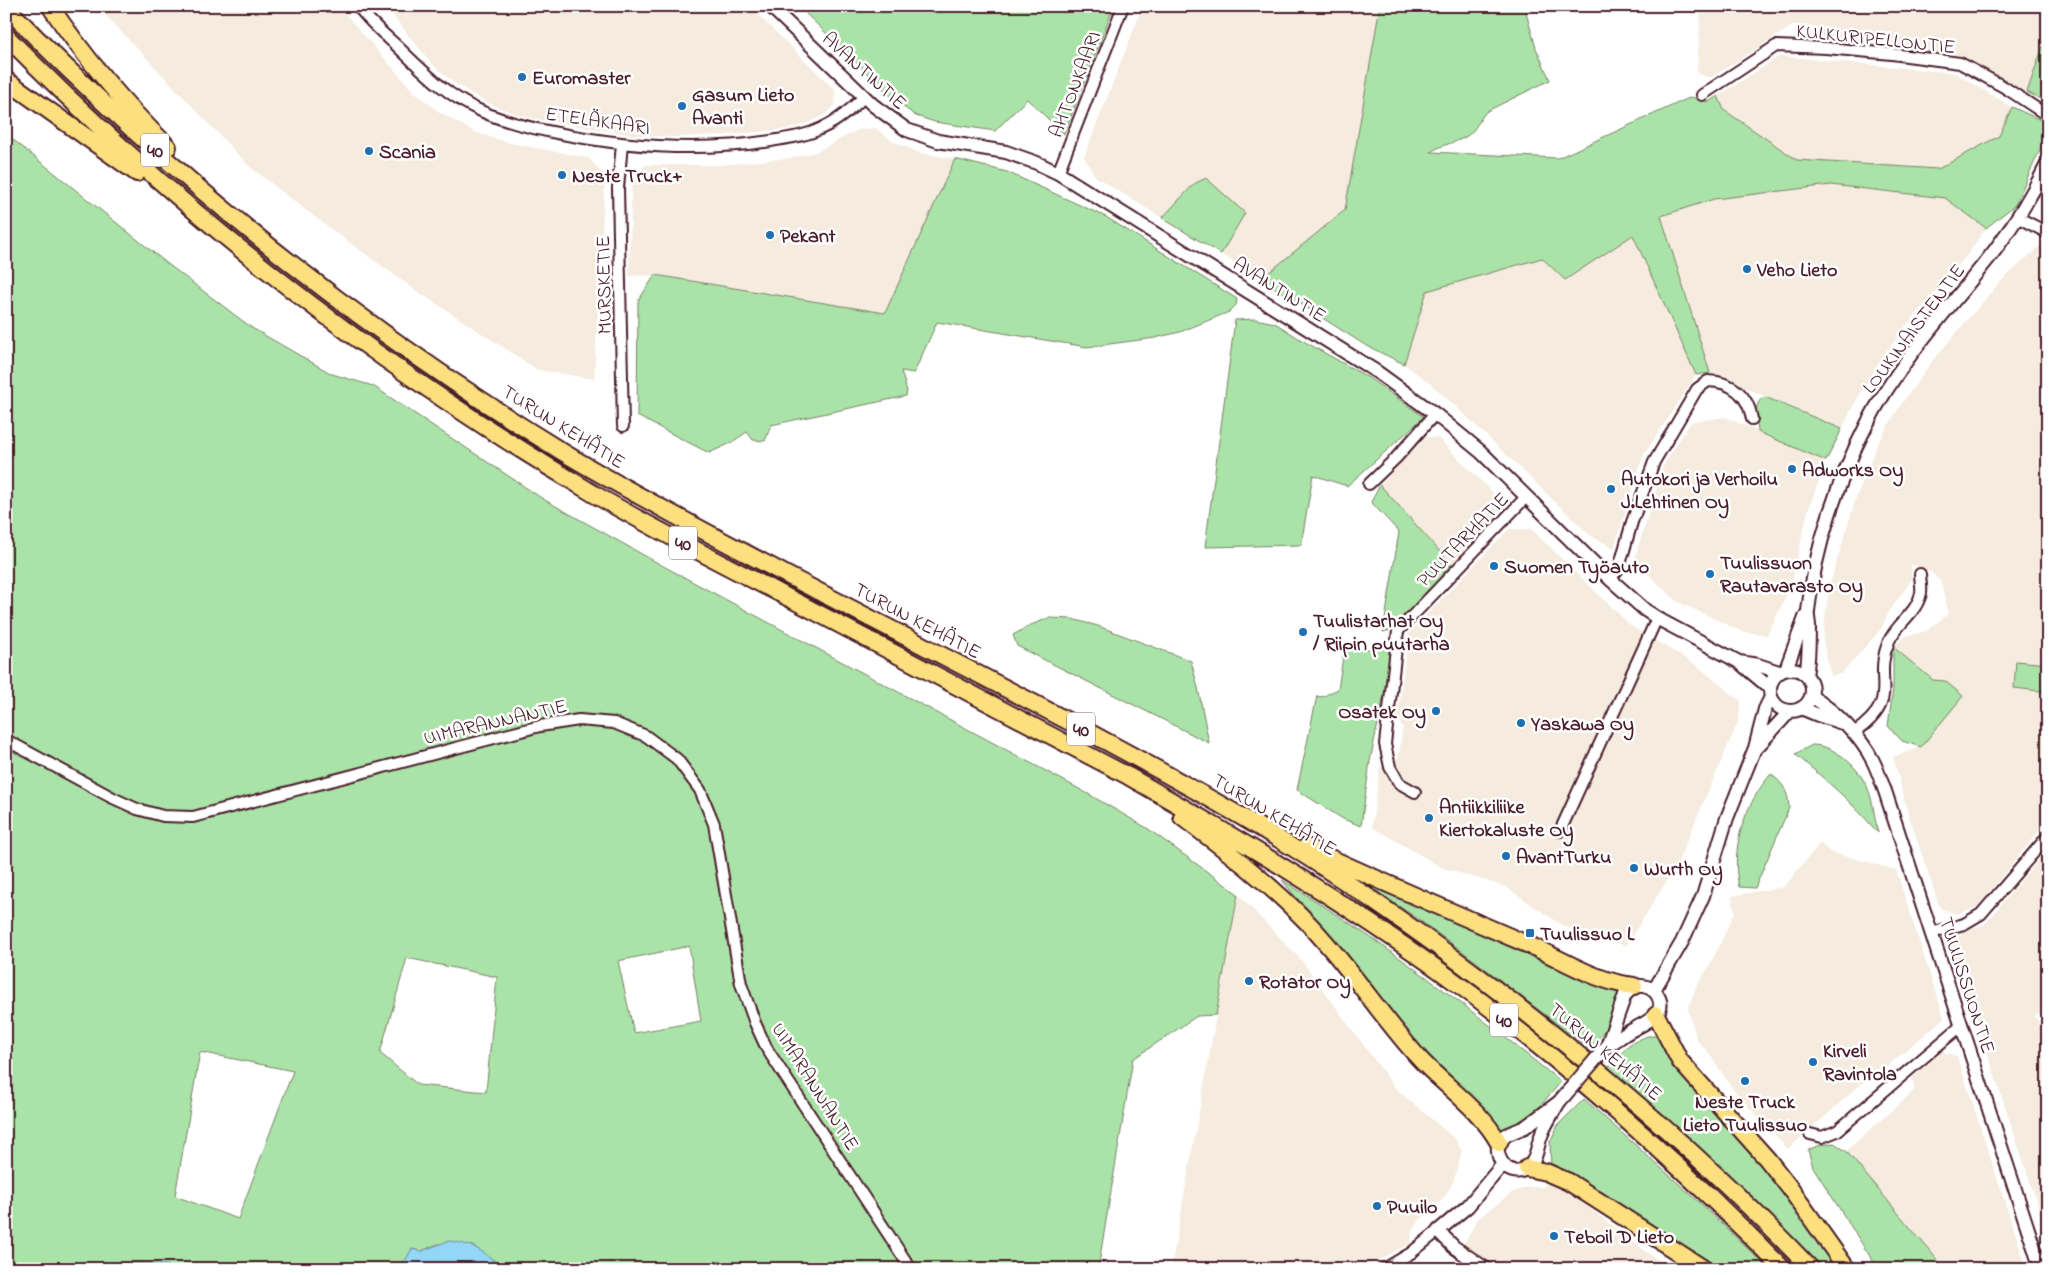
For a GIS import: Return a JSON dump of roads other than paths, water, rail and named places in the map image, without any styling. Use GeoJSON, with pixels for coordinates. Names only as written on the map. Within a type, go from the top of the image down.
{"type":"FeatureCollection","features":[{"type":"Feature","properties":{"kind":"highway"},"geometry":{"type":"LineString","coordinates":[[50,6],[76,45],[101,76],[153,133],[314,280]]}},
{"type":"Feature","properties":{"kind":"highway","name":"TURUN KEHÄTIE"},"geometry":{"type":"LineString","coordinates":[[6,7],[106,104],[193,184],[383,333],[561,451],[611,480],[1139,759],[1242,817],[1334,875],[1392,914],[1533,1018],[1635,1102],[1716,1175],[1811,1269]]}},
{"type":"Feature","properties":{"kind":"highway","name":"TURUN KEHÄTIE"},"geometry":{"type":"LineString","coordinates":[[6,36],[139,162],[263,267],[440,397],[595,495],[696,550],[1128,776],[1194,813],[1301,878],[1447,976],[1521,1033],[1601,1099],[1736,1222],[1783,1269]]}},
{"type":"Feature","properties":{"kind":"highway"},"geometry":{"type":"LineString","coordinates":[[6,80],[89,137],[263,267]]}},
{"type":"Feature","properties":{"kind":"highway"},"geometry":{"type":"LineString","coordinates":[[1128,776],[1216,843],[1271,888],[1307,922],[1338,957],[1418,1057],[1487,1124],[1498,1142]]}},
{"type":"Feature","properties":{"kind":"highway"},"geometry":{"type":"LineString","coordinates":[[1242,817],[1424,901],[1561,959],[1596,977],[1609,982],[1634,986]]}},
{"type":"Feature","properties":{"kind":"highway"},"geometry":{"type":"LineString","coordinates":[[1656,1015],[1680,1061],[1773,1167],[1847,1269]]}},
{"type":"Feature","properties":{"kind":"highway"},"geometry":{"type":"LineString","coordinates":[[1527,1168],[1546,1172],[1576,1186],[1704,1269]]}},
{"type":"Feature","properties":{"kind":"street","name":"ETELÄKAARI"},"geometry":{"type":"LineString","coordinates":[[358,6],[375,26],[441,88],[479,110],[524,127],[622,144],[718,147],[784,139],[821,129],[848,112],[864,97]]}},
{"type":"Feature","properties":{"kind":"street","name":"AVANTINTIE"},"geometry":{"type":"LineString","coordinates":[[770,6],[889,119],[919,136],[1006,152],[1058,173],[1378,372],[1435,414],[1481,452],[1627,596],[1657,618],[1739,662],[1770,693]]}},
{"type":"Feature","properties":{"kind":"street","name":"AHTONKAARI"},"geometry":{"type":"LineString","coordinates":[[1058,173],[1123,6]]}},
{"type":"Feature","properties":{"kind":"street","name":"KULKURIPELLONTIE"},"geometry":{"type":"LineString","coordinates":[[1702,95],[1776,46],[1826,48],[1892,54],[1960,64],[2004,87],[2048,116]]}},
{"type":"Feature","properties":{"kind":"street","name":"MURSKETIE"},"geometry":{"type":"LineString","coordinates":[[622,144],[618,188],[624,426]]}},
{"type":"Feature","properties":{"kind":"street","name":"LOUKINAISTENTIE"},"geometry":{"type":"LineString","coordinates":[[1806,675],[1808,613],[1815,571],[1834,504],[1856,448],[1868,423],[1900,370],[1996,248],[2017,217],[2048,162]]}},
{"type":"Feature","properties":{"kind":"street"},"geometry":{"type":"LineString","coordinates":[[2017,217],[2048,233]]}},
{"type":"Feature","properties":{"kind":"street"},"geometry":{"type":"LineString","coordinates":[[1610,579],[1619,568],[1632,522],[1654,462],[1698,389],[1708,381],[1729,385],[1746,400],[1750,407],[1752,419]]}},
{"type":"Feature","properties":{"kind":"street"},"geometry":{"type":"LineString","coordinates":[[1369,484],[1396,458],[1435,414]]}},
{"type":"Feature","properties":{"kind":"street","name":"PUUTARHATIE"},"geometry":{"type":"LineString","coordinates":[[1415,792],[1399,783],[1390,767],[1384,744],[1398,631],[1526,497]]}},
{"type":"Feature","properties":{"kind":"street"},"geometry":{"type":"LineString","coordinates":[[1854,734],[1874,718],[1883,700],[1884,663],[1888,643],[1893,633],[1915,607],[1921,592],[1920,574]]}},
{"type":"Feature","properties":{"kind":"street","name":"LOUKINAISTENTIE"},"geometry":{"type":"LineString","coordinates":[[1783,671],[1796,648],[1802,622],[1808,613]]}},
{"type":"Feature","properties":{"kind":"street"},"geometry":{"type":"LineString","coordinates":[[1560,831],[1657,618]]}},
{"type":"Feature","properties":{"kind":"street","name":"AVANTINTIE"},"geometry":{"type":"LineString","coordinates":[[1739,662],[1783,671]]}},
{"type":"Feature","properties":{"kind":"street"},"geometry":{"type":"LineString","coordinates":[[1654,990],[1692,923],[1703,896],[1730,811],[1755,748],[1770,693],[1771,682],[1783,671],[1794,668],[1806,675],[1811,685],[1811,696],[1807,703],[1795,709],[1755,748]]}},
{"type":"Feature","properties":{"kind":"street"},"geometry":{"type":"LineString","coordinates":[[1770,693],[1778,707],[1795,709]]}},
{"type":"Feature","properties":{"kind":"street","name":"TUULISSUONTIE"},"geometry":{"type":"LineString","coordinates":[[1811,696],[1829,708],[1854,734],[1873,761],[1885,791],[2041,1269]]}},
{"type":"Feature","properties":{"kind":"street","name":"TUULISSUONTIE"},"geometry":{"type":"LineString","coordinates":[[1795,709],[1842,723]]}},
{"type":"Feature","properties":{"kind":"street","name":"UIMARANNANTIE"},"geometry":{"type":"LineString","coordinates":[[6,740],[105,794],[137,809],[163,816],[193,817],[540,726],[579,720],[614,723],[646,736],[677,759],[700,790],[714,824],[741,984],[754,1023],[767,1049],[911,1269]]}},
{"type":"Feature","properties":{"kind":"street"},"geometry":{"type":"LineString","coordinates":[[1931,933],[1964,924],[1982,914],[2048,836]]}},
{"type":"Feature","properties":{"kind":"street"},"geometry":{"type":"LineString","coordinates":[[1560,1102],[1525,1128],[1506,1135],[1498,1142],[1498,1156],[1503,1164],[1517,1171],[1527,1168],[1532,1162],[1540,1138],[1560,1102],[1606,1046],[1625,995],[1634,986],[1647,987],[1654,990],[1660,999],[1660,1007],[1651,1021],[1606,1046]]}},
{"type":"Feature","properties":{"kind":"street"},"geometry":{"type":"LineString","coordinates":[[1810,1134],[1822,1137],[1837,1131],[1962,1026]]}},
{"type":"Feature","properties":{"kind":"street"},"geometry":{"type":"LineString","coordinates":[[1384,1269],[1411,1253],[1468,1206],[1503,1164]]}},
{"type":"Feature","properties":{"kind":"street"},"geometry":{"type":"LineString","coordinates":[[1438,1231],[1454,1247],[1486,1269]]}},
{"type":"Feature","properties":{"kind":"water"},"geometry":{"type":"Polygon","coordinates":[[[448,1241],[477,1249],[490,1257],[500,1269],[389,1269],[405,1261],[412,1249],[422,1251],[448,1241]]]}},
{"type":"Feature","properties":{"kind":"water"},"geometry":{"type":"Polygon","coordinates":[[[113,1264],[167,1265],[176,1269],[100,1269],[113,1264]]]}},
{"type":"Feature","properties":{"kind":"place","name":"Euromaster"},"geometry":{"type":"Point","coordinates":[522,77]}},
{"type":"Feature","properties":{"kind":"place","name":"Gasum Lieto Avanti"},"geometry":{"type":"Point","coordinates":[682,106]}},
{"type":"Feature","properties":{"kind":"place","name":"Scania"},"geometry":{"type":"Point","coordinates":[369,151]}},
{"type":"Feature","properties":{"kind":"place","name":"Neste Truck+"},"geometry":{"type":"Point","coordinates":[562,175]}},
{"type":"Feature","properties":{"kind":"place","name":"Pekant"},"geometry":{"type":"Point","coordinates":[770,235]}},
{"type":"Feature","properties":{"kind":"place","name":"Veho Lieto"},"geometry":{"type":"Point","coordinates":[1747,269]}},
{"type":"Feature","properties":{"kind":"place","name":"Adworks Oy"},"geometry":{"type":"Point","coordinates":[1792,469]}},
{"type":"Feature","properties":{"kind":"place","name":"Autokori ja Verhoilu J.Lehtinen Oy"},"geometry":{"type":"Point","coordinates":[1611,489]}},
{"type":"Feature","properties":{"kind":"place","name":"Suomen Työauto"},"geometry":{"type":"Point","coordinates":[1494,566]}},
{"type":"Feature","properties":{"kind":"place","name":"Tuulissuon Rautavarasto Oy"},"geometry":{"type":"Point","coordinates":[1710,574]}},
{"type":"Feature","properties":{"kind":"place","name":"Tuulistarhat Oy / Riipin puutarha"},"geometry":{"type":"Point","coordinates":[1303,632]}},
{"type":"Feature","properties":{"kind":"place","name":"Osatek Oy"},"geometry":{"type":"Point","coordinates":[1436,711]}},
{"type":"Feature","properties":{"kind":"place","name":"Yaskawa Oy"},"geometry":{"type":"Point","coordinates":[1521,723]}},
{"type":"Feature","properties":{"kind":"place","name":"Antiikkiliike Kiertokaluste Oy"},"geometry":{"type":"Point","coordinates":[1429,818]}},
{"type":"Feature","properties":{"kind":"place","name":"AvantTurku"},"geometry":{"type":"Point","coordinates":[1506,856]}},
{"type":"Feature","properties":{"kind":"place","name":"Wurth Oy"},"geometry":{"type":"Point","coordinates":[1634,868]}},
{"type":"Feature","properties":{"kind":"place","name":"Tuulissuo L"},"geometry":{"type":"Point","coordinates":[1530,933]}},
{"type":"Feature","properties":{"kind":"place","name":"Rotator Oy"},"geometry":{"type":"Point","coordinates":[1249,981]}},
{"type":"Feature","properties":{"kind":"place","name":"Kirveli Ravintola"},"geometry":{"type":"Point","coordinates":[1813,1062]}},
{"type":"Feature","properties":{"kind":"place","name":"Neste Truck Lieto Tuulissuo"},"geometry":{"type":"Point","coordinates":[1745,1081]}},
{"type":"Feature","properties":{"kind":"place","name":"Puuilo"},"geometry":{"type":"Point","coordinates":[1377,1206]}},
{"type":"Feature","properties":{"kind":"place","name":"Teboil D Lieto"},"geometry":{"type":"Point","coordinates":[1554,1236]}}]}
